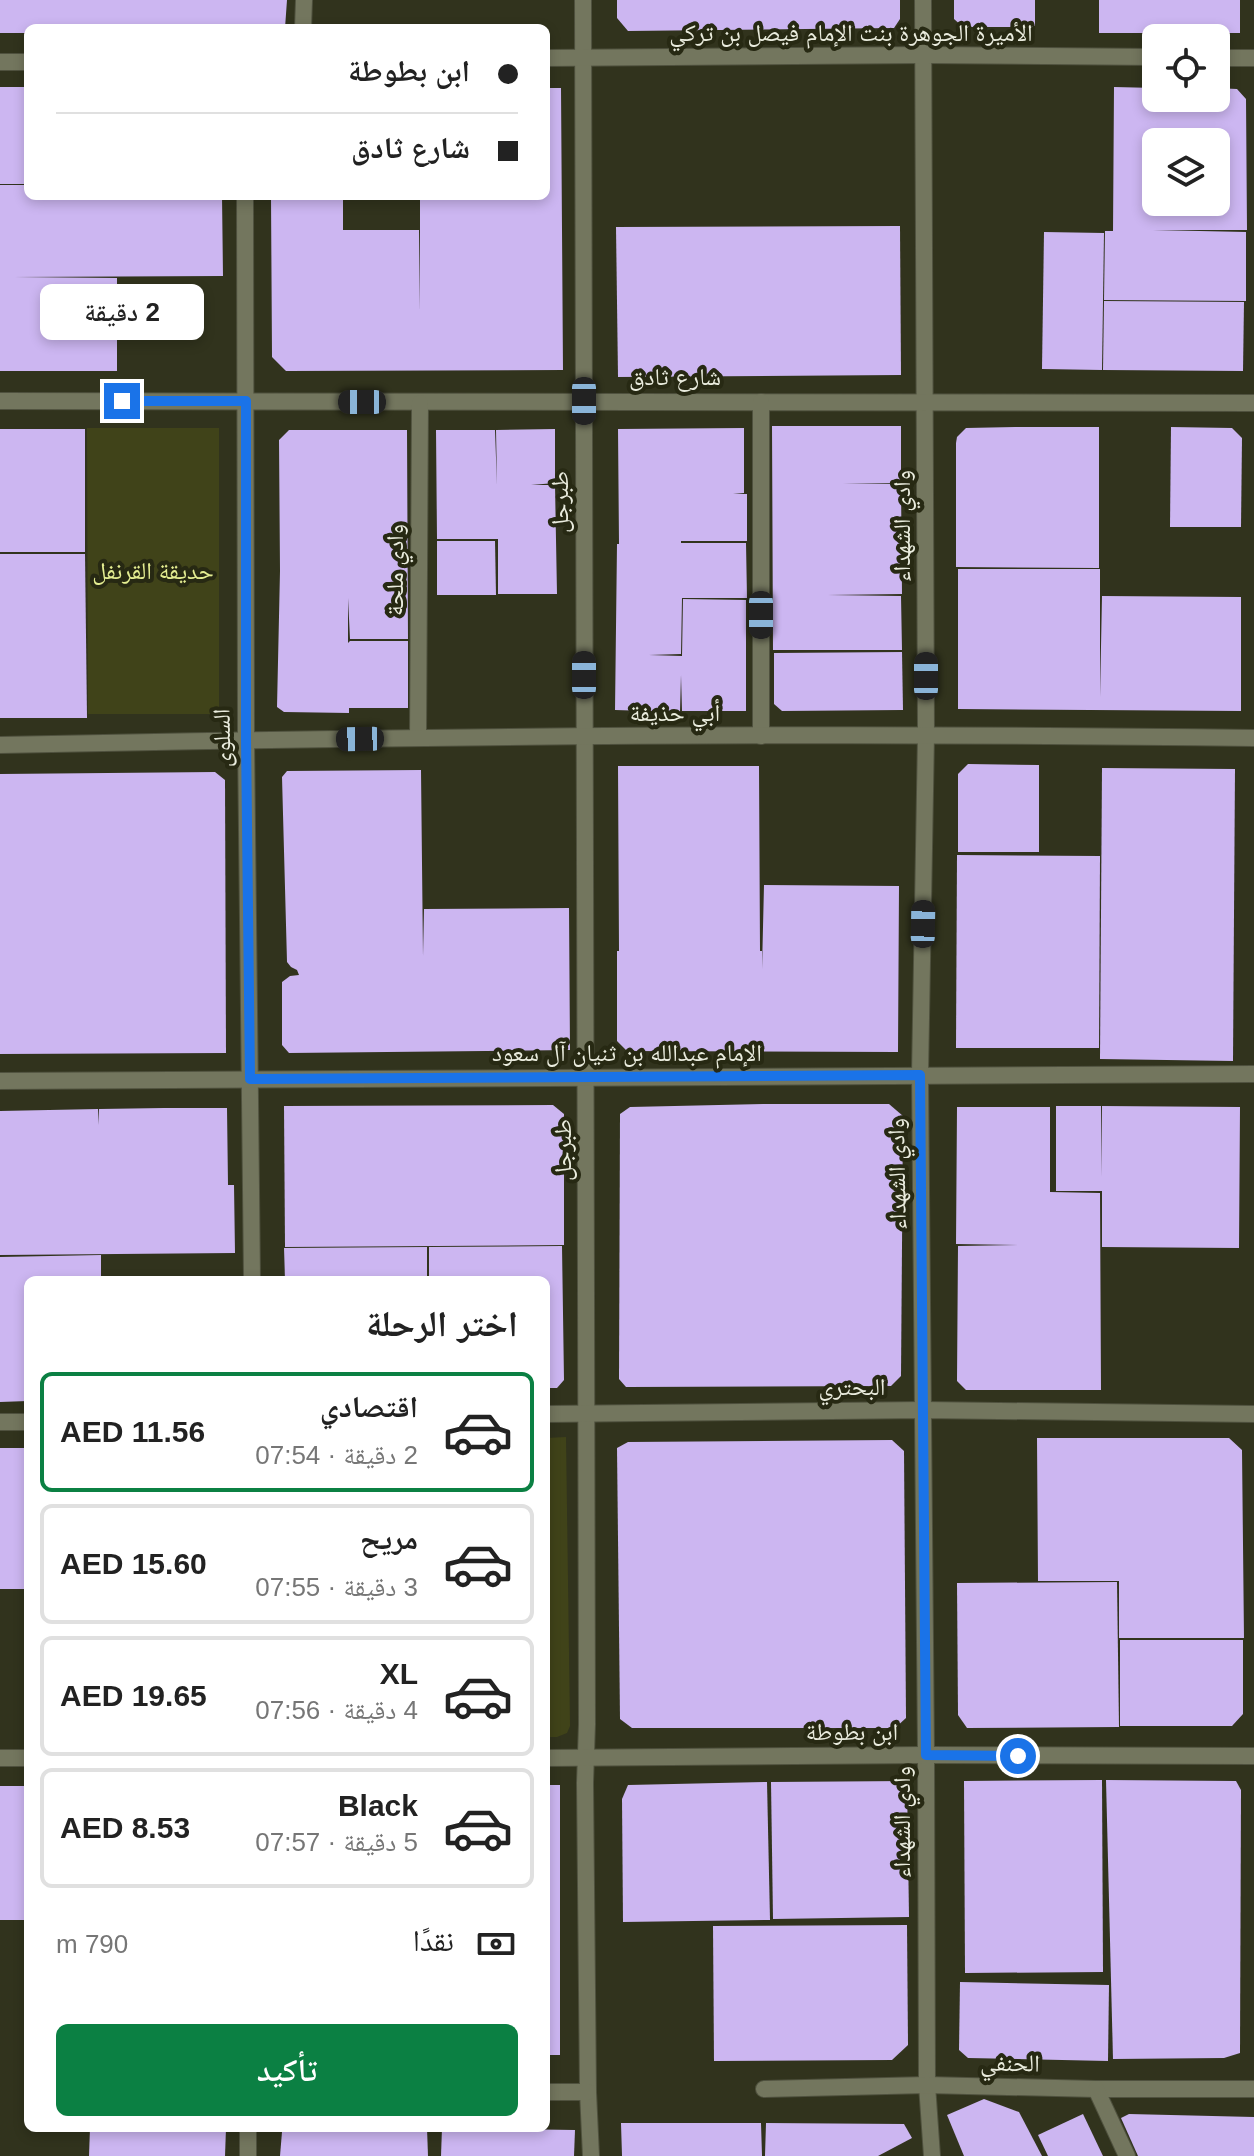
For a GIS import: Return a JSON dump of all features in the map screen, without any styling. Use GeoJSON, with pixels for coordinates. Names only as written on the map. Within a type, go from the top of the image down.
{"type":"FeatureCollection","features":[{"type":"Feature","properties":{"kind":"street"},"geometry":{"type":"LineString","coordinates":[[303,24],[304,0]]}},
{"type":"Feature","properties":{"kind":"street","name":"طبرجل"},"geometry":{"type":"LineString","coordinates":[[583,0],[586,1758],[591,2156]]}},
{"type":"Feature","properties":{"kind":"street","name":"وادي الشهداء"},"geometry":{"type":"LineString","coordinates":[[923,0],[926,735],[920,1075],[927,2085],[932,2156]]}},
{"type":"Feature","properties":{"kind":"street","name":"الأميرة الجوهرة بنت الإمام فيصل بن تركي"},"geometry":{"type":"LineString","coordinates":[[550,58],[1142,57]]}},
{"type":"Feature","properties":{"kind":"street"},"geometry":{"type":"LineString","coordinates":[[1230,58],[1254,58]]}},
{"type":"Feature","properties":{"kind":"street"},"geometry":{"type":"LineString","coordinates":[[0,62],[24,62]]}},
{"type":"Feature","properties":{"kind":"street","name":"السلوى"},"geometry":{"type":"LineString","coordinates":[[245,200],[246,740],[252,1276]]}},
{"type":"Feature","properties":{"kind":"street","name":"شارع ثادق"},"geometry":{"type":"LineString","coordinates":[[0,401],[1254,403]]}},
{"type":"Feature","properties":{"kind":"street"},"geometry":{"type":"LineString","coordinates":[[761,402],[761,736]]}},
{"type":"Feature","properties":{"kind":"street","name":"وادي ملحة"},"geometry":{"type":"LineString","coordinates":[[418,738],[420,403]]}},
{"type":"Feature","properties":{"kind":"street","name":"أبي حذيفة"},"geometry":{"type":"LineString","coordinates":[[0,745],[418,738],[926,735],[1254,738]]}},
{"type":"Feature","properties":{"kind":"street","name":"الإمام عبدالله بن ثنيان آل سعود"},"geometry":{"type":"LineString","coordinates":[[0,1081],[1254,1074]]}},
{"type":"Feature","properties":{"kind":"street","name":"البحتري"},"geometry":{"type":"LineString","coordinates":[[550,1414],[923,1410],[1254,1414]]}},
{"type":"Feature","properties":{"kind":"street"},"geometry":{"type":"LineString","coordinates":[[0,1422],[24,1422]]}},
{"type":"Feature","properties":{"kind":"street","name":"ابن بطوطة"},"geometry":{"type":"LineString","coordinates":[[550,1758],[1254,1756]]}},
{"type":"Feature","properties":{"kind":"street"},"geometry":{"type":"LineString","coordinates":[[0,1758],[24,1758]]}},
{"type":"Feature","properties":{"kind":"street","name":"الحنفي"},"geometry":{"type":"LineString","coordinates":[[764,2089],[927,2085],[1254,2089]]}},
{"type":"Feature","properties":{"kind":"street"},"geometry":{"type":"LineString","coordinates":[[1096,2089],[1127,2156]]}},
{"type":"Feature","properties":{"kind":"street"},"geometry":{"type":"LineString","coordinates":[[550,2092],[588,2092]]}},
{"type":"Feature","properties":{"kind":"street"},"geometry":{"type":"LineString","coordinates":[[248,2132],[248,2156]]}},
{"type":"Feature","properties":{"kind":"green space","name":"حديقة القرنفل"},"geometry":{"type":"Polygon","coordinates":[[[87,428],[219,428],[219,714],[88,714],[87,428]]]}},
{"type":"Feature","properties":{"kind":"green space"},"geometry":{"type":"Polygon","coordinates":[[[566,1437],[570,1726],[567,1733],[557,1737],[550,1737],[550,1438],[566,1437]]]}},
{"type":"Feature","properties":{"kind":"building"},"geometry":{"type":"Polygon","coordinates":[[[0,0],[287,0],[285,24],[24,24],[24,33],[0,33],[0,0]]]}},
{"type":"Feature","properties":{"kind":"building"},"geometry":{"type":"Polygon","coordinates":[[[617,0],[900,0],[900,19],[894,28],[628,31],[617,18],[617,0]]]}},
{"type":"Feature","properties":{"kind":"building"},"geometry":{"type":"Polygon","coordinates":[[[954,0],[1035,0],[1035,27],[963,27],[954,19],[954,0]]]}},
{"type":"Feature","properties":{"kind":"building"},"geometry":{"type":"Polygon","coordinates":[[[1099,0],[1240,0],[1240,33],[1230,33],[1230,24],[1142,24],[1142,33],[1099,33],[1099,0]]]}},
{"type":"Feature","properties":{"kind":"building"},"geometry":{"type":"Polygon","coordinates":[[[0,87],[24,87],[24,184],[0,184],[0,87]]]}},
{"type":"Feature","properties":{"kind":"building"},"geometry":{"type":"Polygon","coordinates":[[[1114,87],[1142,88],[1142,112],[1230,112],[1230,89],[1237,89],[1246,99],[1247,230],[1153,230],[1246,232],[1246,301],[1104,300],[1105,231],[1113,231],[1114,87]]]}},
{"type":"Feature","properties":{"kind":"building"},"geometry":{"type":"Polygon","coordinates":[[[550,88],[561,88],[563,370],[286,371],[272,357],[271,200],[343,200],[343,230],[419,230],[420,311],[420,200],[550,200],[550,88]]]}},
{"type":"Feature","properties":{"kind":"building"},"geometry":{"type":"Polygon","coordinates":[[[0,185],[24,185],[24,200],[222,200],[223,276],[15,277],[117,278],[117,371],[0,371],[0,185]]]}},
{"type":"Feature","properties":{"kind":"building"},"geometry":{"type":"Polygon","coordinates":[[[900,226],[901,375],[618,377],[616,227],[900,226]]]}},
{"type":"Feature","properties":{"kind":"building"},"geometry":{"type":"Polygon","coordinates":[[[1044,232],[1104,233],[1102,370],[1042,369],[1044,232]]]}},
{"type":"Feature","properties":{"kind":"building"},"geometry":{"type":"Polygon","coordinates":[[[1104,301],[1244,302],[1243,371],[1103,370],[1104,301]]]}},
{"type":"Feature","properties":{"kind":"building"},"geometry":{"type":"Polygon","coordinates":[[[772,426],[901,426],[901,483],[843,484],[901,484],[902,594],[828,595],[901,596],[902,650],[773,650],[772,426]]]}},
{"type":"Feature","properties":{"kind":"building"},"geometry":{"type":"Polygon","coordinates":[[[1099,427],[1099,568],[956,567],[957,437],[966,428],[1099,427]]]}},
{"type":"Feature","properties":{"kind":"building"},"geometry":{"type":"Polygon","coordinates":[[[1171,427],[1232,428],[1242,438],[1241,527],[1170,527],[1171,427]]]}},
{"type":"Feature","properties":{"kind":"building"},"geometry":{"type":"Polygon","coordinates":[[[744,428],[744,493],[733,494],[747,494],[747,541],[681,543],[746,543],[747,598],[682,598],[681,654],[649,655],[682,656],[683,599],[746,600],[746,711],[682,711],[681,675],[680,712],[615,710],[618,429],[744,428]]]}},
{"type":"Feature","properties":{"kind":"building"},"geometry":{"type":"Polygon","coordinates":[[[0,429],[85,429],[85,552],[0,552],[0,429]]]}},
{"type":"Feature","properties":{"kind":"building"},"geometry":{"type":"Polygon","coordinates":[[[555,429],[555,483],[531,485],[555,485],[557,594],[498,594],[498,539],[437,539],[436,430],[495,430],[497,485],[496,430],[555,429]]]}},
{"type":"Feature","properties":{"kind":"building"},"geometry":{"type":"Polygon","coordinates":[[[289,430],[407,430],[408,639],[350,639],[348,598],[348,643],[408,641],[408,708],[349,708],[349,713],[284,712],[277,707],[279,440],[289,430]]]}},
{"type":"Feature","properties":{"kind":"building"},"geometry":{"type":"Polygon","coordinates":[[[437,541],[495,541],[496,595],[437,595],[437,541]]]}},
{"type":"Feature","properties":{"kind":"building"},"geometry":{"type":"Polygon","coordinates":[[[0,554],[85,554],[87,718],[0,718],[0,554]]]}},
{"type":"Feature","properties":{"kind":"building"},"geometry":{"type":"Polygon","coordinates":[[[958,569],[1100,569],[1100,697],[1102,596],[1241,597],[1241,711],[958,709],[958,569]]]}},
{"type":"Feature","properties":{"kind":"building"},"geometry":{"type":"Polygon","coordinates":[[[902,652],[903,710],[782,711],[774,704],[774,653],[902,652]]]}},
{"type":"Feature","properties":{"kind":"building"},"geometry":{"type":"Polygon","coordinates":[[[968,764],[1039,765],[1039,852],[958,852],[958,774],[968,764]]]}},
{"type":"Feature","properties":{"kind":"building"},"geometry":{"type":"Polygon","coordinates":[[[618,766],[759,766],[762,969],[764,885],[899,886],[898,1052],[627,1051],[617,1041],[618,766]]]}},
{"type":"Feature","properties":{"kind":"building"},"geometry":{"type":"Polygon","coordinates":[[[1102,768],[1235,769],[1233,1061],[1100,1059],[1102,768]]]}},
{"type":"Feature","properties":{"kind":"building"},"geometry":{"type":"Polygon","coordinates":[[[421,770],[423,956],[424,909],[569,908],[570,1050],[289,1053],[282,1045],[282,982],[290,976],[299,975],[287,962],[282,777],[287,771],[421,770]]]}},
{"type":"Feature","properties":{"kind":"building"},"geometry":{"type":"Polygon","coordinates":[[[215,772],[225,780],[226,1053],[0,1054],[0,774],[215,772]]]}},
{"type":"Feature","properties":{"kind":"building"},"geometry":{"type":"Polygon","coordinates":[[[957,855],[1100,856],[1099,1048],[956,1048],[957,855]]]}},
{"type":"Feature","properties":{"kind":"building"},"geometry":{"type":"Polygon","coordinates":[[[889,1104],[903,1116],[901,1376],[891,1386],[626,1387],[619,1379],[620,1114],[630,1107],[889,1104]]]}},
{"type":"Feature","properties":{"kind":"building"},"geometry":{"type":"Polygon","coordinates":[[[553,1105],[564,1114],[564,1245],[285,1247],[284,1106],[553,1105]]]}},
{"type":"Feature","properties":{"kind":"building"},"geometry":{"type":"Polygon","coordinates":[[[1056,1106],[1101,1106],[1101,1177],[1102,1106],[1240,1107],[1239,1248],[1102,1247],[1102,1191],[1056,1191],[1056,1106]]]}},
{"type":"Feature","properties":{"kind":"building"},"geometry":{"type":"Polygon","coordinates":[[[957,1107],[1050,1107],[1050,1192],[1100,1193],[1101,1390],[966,1390],[957,1381],[958,1246],[1021,1245],[956,1244],[957,1107]]]}},
{"type":"Feature","properties":{"kind":"building"},"geometry":{"type":"Polygon","coordinates":[[[227,1108],[228,1185],[234,1185],[235,1253],[0,1255],[0,1111],[98,1109],[98,1125],[99,1109],[227,1108]]]}},
{"type":"Feature","properties":{"kind":"building"},"geometry":{"type":"Polygon","coordinates":[[[562,1246],[564,1380],[557,1388],[550,1388],[550,1276],[429,1276],[429,1247],[562,1246]]]}},
{"type":"Feature","properties":{"kind":"building"},"geometry":{"type":"Polygon","coordinates":[[[427,1247],[427,1276],[285,1276],[284,1248],[427,1247]]]}},
{"type":"Feature","properties":{"kind":"building"},"geometry":{"type":"Polygon","coordinates":[[[101,1255],[101,1276],[24,1276],[24,1401],[0,1402],[0,1257],[101,1255]]]}},
{"type":"Feature","properties":{"kind":"building"},"geometry":{"type":"Polygon","coordinates":[[[1037,1438],[1229,1438],[1242,1450],[1244,1638],[1119,1638],[1119,1581],[1038,1581],[1037,1438]]]}},
{"type":"Feature","properties":{"kind":"building"},"geometry":{"type":"Polygon","coordinates":[[[892,1440],[904,1451],[906,1718],[895,1728],[632,1728],[620,1719],[617,1448],[628,1442],[892,1440]]]}},
{"type":"Feature","properties":{"kind":"building"},"geometry":{"type":"Polygon","coordinates":[[[0,1448],[24,1448],[24,1589],[0,1589],[0,1448]]]}},
{"type":"Feature","properties":{"kind":"building"},"geometry":{"type":"Polygon","coordinates":[[[1117,1582],[1119,1727],[967,1728],[958,1715],[957,1583],[1117,1582]]]}},
{"type":"Feature","properties":{"kind":"building"},"geometry":{"type":"Polygon","coordinates":[[[1120,1640],[1243,1640],[1243,1714],[1232,1726],[1120,1726],[1120,1640]]]}},
{"type":"Feature","properties":{"kind":"building"},"geometry":{"type":"Polygon","coordinates":[[[1102,1780],[1103,1972],[965,1973],[964,1781],[1102,1780]]]}},
{"type":"Feature","properties":{"kind":"building"},"geometry":{"type":"Polygon","coordinates":[[[1106,1780],[1236,1781],[1241,1790],[1240,2053],[1224,2058],[1113,2059],[1106,1780]]]}},
{"type":"Feature","properties":{"kind":"building"},"geometry":{"type":"Polygon","coordinates":[[[907,1781],[909,1917],[773,1919],[771,1782],[907,1781]]]}},
{"type":"Feature","properties":{"kind":"building"},"geometry":{"type":"Polygon","coordinates":[[[767,1782],[770,1920],[623,1922],[622,1799],[628,1785],[767,1782]]]}},
{"type":"Feature","properties":{"kind":"building"},"geometry":{"type":"Polygon","coordinates":[[[550,1785],[560,1785],[560,2055],[550,2055],[550,1785]]]}},
{"type":"Feature","properties":{"kind":"building"},"geometry":{"type":"Polygon","coordinates":[[[0,1786],[24,1786],[24,1920],[0,1920],[0,1786]]]}},
{"type":"Feature","properties":{"kind":"building"},"geometry":{"type":"Polygon","coordinates":[[[907,1925],[908,2045],[892,2060],[714,2061],[713,1926],[907,1925]]]}},
{"type":"Feature","properties":{"kind":"building"},"geometry":{"type":"Polygon","coordinates":[[[960,1982],[1109,1985],[1108,2061],[968,2058],[959,2050],[960,1982]]]}},
{"type":"Feature","properties":{"kind":"building"},"geometry":{"type":"Polygon","coordinates":[[[984,2099],[1019,2112],[1042,2156],[964,2156],[947,2115],[984,2099]]]}},
{"type":"Feature","properties":{"kind":"building"},"geometry":{"type":"Polygon","coordinates":[[[1083,2114],[1103,2156],[1048,2156],[1038,2135],[1083,2114]]]}},
{"type":"Feature","properties":{"kind":"building"},"geometry":{"type":"Polygon","coordinates":[[[1129,2114],[1254,2117],[1254,2156],[1138,2156],[1121,2118],[1129,2114]]]}},
{"type":"Feature","properties":{"kind":"building"},"geometry":{"type":"Polygon","coordinates":[[[621,2123],[761,2123],[762,2156],[622,2156],[621,2123]]]}},
{"type":"Feature","properties":{"kind":"building"},"geometry":{"type":"Polygon","coordinates":[[[766,2123],[904,2124],[912,2138],[878,2156],[765,2156],[766,2123]]]}},
{"type":"Feature","properties":{"kind":"building"},"geometry":{"type":"Polygon","coordinates":[[[575,2130],[574,2156],[441,2156],[442,2132],[575,2130]]]}},
{"type":"Feature","properties":{"kind":"building"},"geometry":{"type":"Polygon","coordinates":[[[90,2132],[226,2132],[225,2156],[89,2156],[90,2132]]]}},
{"type":"Feature","properties":{"kind":"building"},"geometry":{"type":"Polygon","coordinates":[[[282,2132],[427,2132],[428,2156],[280,2156],[282,2132]]]}},
{"type":"Feature","properties":{"kind":"route"},"geometry":{"type":"LineString","coordinates":[[122,401],[246,401],[250,1079],[920,1075],[926,1755],[1018,1756]]}}]}
